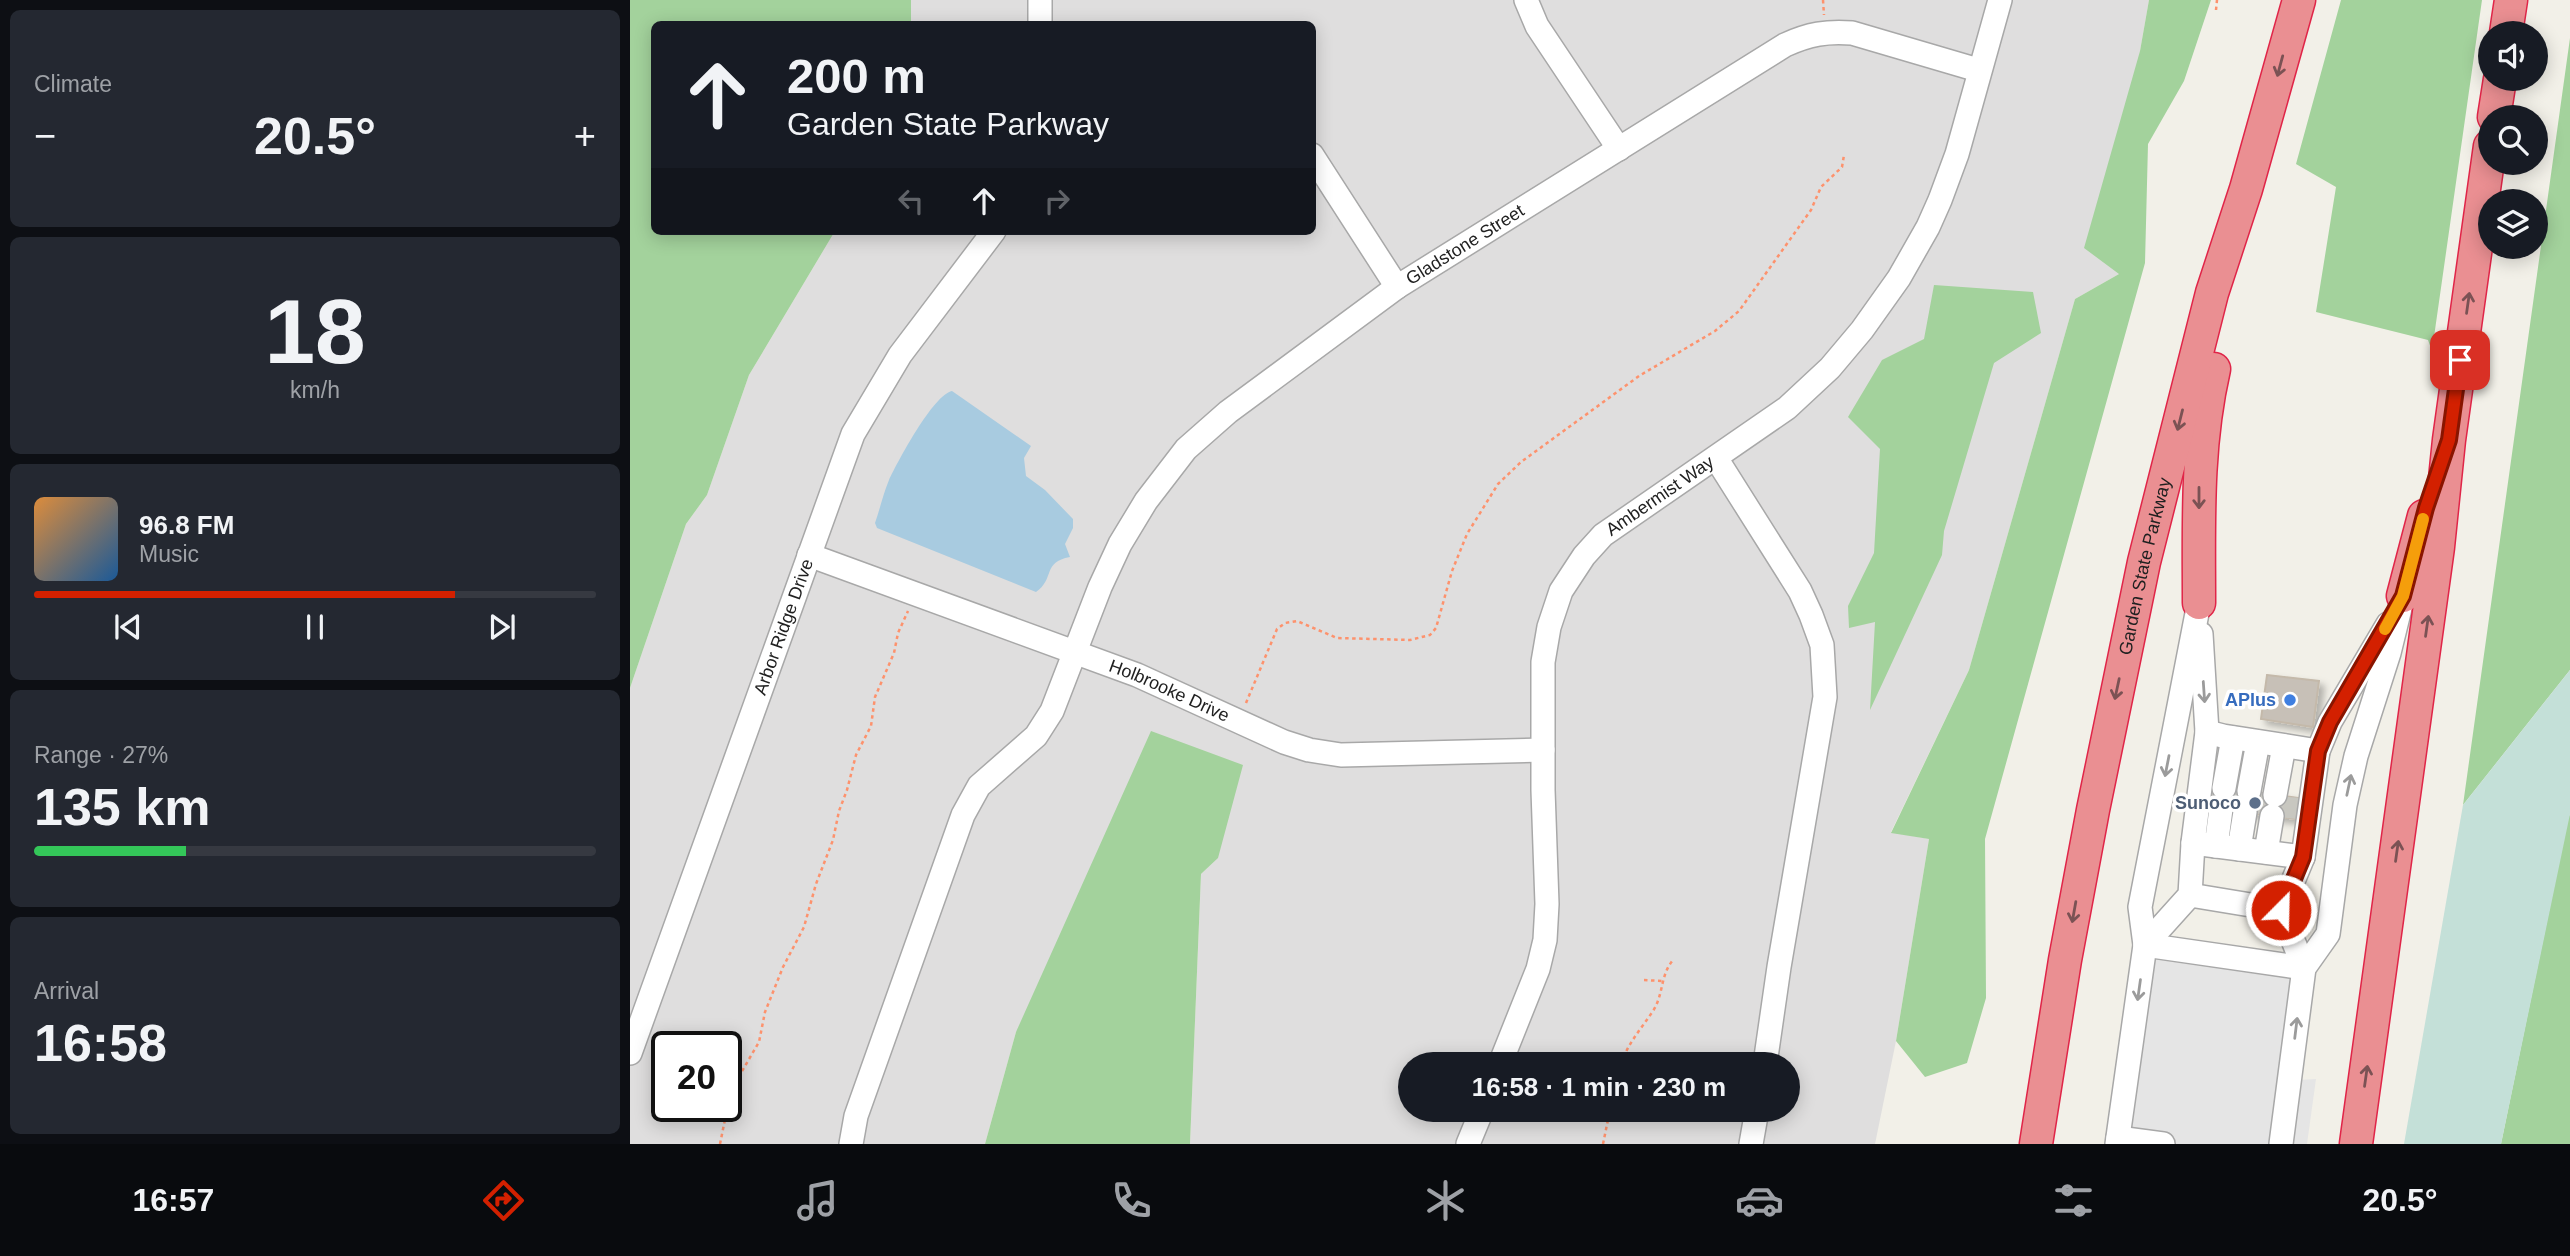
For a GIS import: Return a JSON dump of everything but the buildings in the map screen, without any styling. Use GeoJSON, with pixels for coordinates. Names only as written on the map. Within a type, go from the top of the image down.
{"type":"FeatureCollection","features":[{"type":"Feature","properties":{"kind":"highway","name":"Garden State Parkway"},"geometry":{"type":"LineString","coordinates":[[2036,1144],[2090,824],[2144,562],[2212,293],[2246,189],[2299,0]]}},
{"type":"Feature","properties":{"kind":"highway"},"geometry":{"type":"LineString","coordinates":[[2508,21],[2511,0]]}},
{"type":"Feature","properties":{"kind":"highway"},"geometry":{"type":"LineString","coordinates":[[2356,1144],[2486,175]]}},
{"type":"Feature","properties":{"kind":"highway"},"geometry":{"type":"LineString","coordinates":[[2199,603],[2201,441],[2206,402],[2240,260],[2246,189]]}},
{"type":"Feature","properties":{"kind":"highway"},"geometry":{"type":"LineString","coordinates":[[2403,596],[2426,508],[2449,440]]}},
{"type":"Feature","properties":{"kind":"street"},"geometry":{"type":"LineString","coordinates":[[1040,0],[1040,21]]}},
{"type":"Feature","properties":{"kind":"street"},"geometry":{"type":"LineString","coordinates":[[1526,0],[1537,26],[1619,149]]}},
{"type":"Feature","properties":{"kind":"street","name":"Ambermist Way"},"geometry":{"type":"LineString","coordinates":[[1505,1052],[1536,977],[1545,940],[1547,904],[1543,662],[1549,627],[1561,592],[1584,556],[1603,535],[1787,408],[1830,368],[1862,330],[1899,278],[1940,200],[1956,155],[2000,0]]}},
{"type":"Feature","properties":{"kind":"street","name":"Gladstone Street"},"geometry":{"type":"LineString","coordinates":[[1075,653],[1120,544],[1146,501],[1186,449],[1228,412],[1397,287],[1785,45],[1809,34],[1831,31],[1852,33],[1978,70]]}},
{"type":"Feature","properties":{"kind":"street"},"geometry":{"type":"LineString","coordinates":[[1316,161],[1397,287]]}},
{"type":"Feature","properties":{"kind":"street","name":"Arbor Ridge Drive"},"geometry":{"type":"LineString","coordinates":[[630,1053],[853,434],[900,355],[991,235]]}},
{"type":"Feature","properties":{"kind":"street"},"geometry":{"type":"LineString","coordinates":[[1716,458],[1800,591],[1822,645],[1825,676],[1825,697],[1767,1052]]}},
{"type":"Feature","properties":{"kind":"street","name":"Holbrooke Drive"},"geometry":{"type":"LineString","coordinates":[[809,555],[917,592],[1137,675],[1284,743],[1308,750],[1341,755],[1543,750]]}},
{"type":"Feature","properties":{"kind":"street"},"geometry":{"type":"LineString","coordinates":[[2265,743],[2330,722],[2403,596]]}},
{"type":"Feature","properties":{"kind":"street"},"geometry":{"type":"LineString","coordinates":[[2281,1144],[2304,968],[2328,934],[2345,805],[2356,756],[2389,653],[2403,596]]}},
{"type":"Feature","properties":{"kind":"street"},"geometry":{"type":"LineString","coordinates":[[2146,946],[2190,895],[2248,850],[2265,743],[2199,603]]}},
{"type":"Feature","properties":{"kind":"street"},"geometry":{"type":"LineString","coordinates":[[2163,1144],[2118,1141],[2146,946],[2140,907],[2199,603]]}},
{"type":"Feature","properties":{"kind":"street"},"geometry":{"type":"LineString","coordinates":[[851,1144],[856,1116],[964,815],[979,786],[1036,736],[1052,711],[1075,653]]}},
{"type":"Feature","properties":{"kind":"street"},"geometry":{"type":"LineString","coordinates":[[2265,743],[2248,850],[2281,910],[2304,968]]}},
{"type":"Feature","properties":{"kind":"street"},"geometry":{"type":"LineString","coordinates":[[2248,850],[2265,743]]}},
{"type":"Feature","properties":{"kind":"street"},"geometry":{"type":"LineString","coordinates":[[2248,850],[2265,743]]}},
{"type":"Feature","properties":{"kind":"street"},"geometry":{"type":"LineString","coordinates":[[2248,850],[2265,743]]}},
{"type":"Feature","properties":{"kind":"street"},"geometry":{"type":"LineString","coordinates":[[2190,895],[2281,910]]}},
{"type":"Feature","properties":{"kind":"street"},"geometry":{"type":"LineString","coordinates":[[2146,946],[2304,968]]}},
{"type":"Feature","properties":{"kind":"street"},"geometry":{"type":"LineString","coordinates":[[1468,1144],[1477,1122]]}},
{"type":"Feature","properties":{"kind":"street"},"geometry":{"type":"LineString","coordinates":[[1751,1144],[1755,1122]]}},
{"type":"Feature","properties":{"kind":"path"},"geometry":{"type":"LineString","coordinates":[[2216,10],[2217,0]]}},
{"type":"Feature","properties":{"kind":"path"},"geometry":{"type":"LineString","coordinates":[[1238,722],[1277,629],[1284,623],[1297,621],[1337,638],[1410,640],[1430,635],[1436,628],[1452,571],[1467,534],[1498,484],[1521,463],[1639,376],[1715,331],[1739,311],[1811,210],[1821,187],[1842,167],[1844,155]]}},
{"type":"Feature","properties":{"kind":"path"},"geometry":{"type":"LineString","coordinates":[[720,1144],[731,1090],[759,1042],[765,1012],[783,967],[804,927],[856,755],[871,726],[875,697],[894,653],[898,633],[917,592]]}},
{"type":"Feature","properties":{"kind":"path"},"geometry":{"type":"LineString","coordinates":[[1626,1052],[1633,1037],[1653,1011],[1666,968],[1674,958]]}},
{"type":"Feature","properties":{"kind":"path"},"geometry":{"type":"LineString","coordinates":[[1644,980],[1661,981]]}},
{"type":"Feature","properties":{"kind":"path"},"geometry":{"type":"LineString","coordinates":[[1603,1144],[1608,1122]]}},
{"type":"Feature","properties":{"kind":"shaded area"},"geometry":{"type":"Polygon","coordinates":[[[911,0],[2149,0],[2140,51],[2119,274],[2075,299],[1969,670],[1891,832],[1929,839],[1896,1041],[1875,1144],[1190,1144],[1201,874],[1218,858],[1016,1032],[985,1144],[630,1144],[630,688],[686,524],[707,495],[749,375],[833,235],[1316,235],[1316,21],[911,21],[911,0]]]}},
{"type":"Feature","properties":{"kind":"shaded area"},"geometry":{"type":"Polygon","coordinates":[[[952,391],[1031,446],[1024,458],[1026,476],[1045,490],[1073,519],[1073,528],[1065,544],[1070,557],[1061,559],[1052,567],[1042,587],[1036,592],[877,528],[875,523],[885,491],[900,459],[935,404],[952,391]]]}},
{"type":"Feature","properties":{"kind":"shaded area"},"geometry":{"type":"Polygon","coordinates":[[[2570,670],[2570,814],[2501,1144],[2404,1144],[2463,805],[2570,670]]]}},
{"type":"Feature","properties":{"kind":"shaded area"},"geometry":{"type":"Polygon","coordinates":[[[2145,945],[2304,968],[2281,1144],[2163,1144],[2118,1138],[2145,945]]]}},
{"type":"Feature","properties":{"kind":"shaded area"},"geometry":{"type":"Polygon","coordinates":[[[2316,1079],[2307,1144],[2289,1144],[2298,1080],[2316,1079]]]}},
{"type":"Feature","properties":{"kind":"green space"},"geometry":{"type":"Polygon","coordinates":[[[630,0],[911,0],[911,21],[651,21],[651,235],[833,235],[749,375],[707,495],[686,524],[630,688],[630,0]]]}},
{"type":"Feature","properties":{"kind":"green space"},"geometry":{"type":"Polygon","coordinates":[[[2149,0],[2211,0],[2184,81],[2148,144],[2145,263],[1985,839],[1986,998],[1967,1063],[1925,1077],[1896,1041],[1929,839],[1891,833],[1969,670],[2075,299],[2119,274],[2084,248],[2140,51],[2149,0]]]}},
{"type":"Feature","properties":{"kind":"green space"},"geometry":{"type":"Polygon","coordinates":[[[2341,0],[2482,0],[2432,351],[2428,340],[2316,312],[2336,187],[2296,164],[2341,0]]]}},
{"type":"Feature","properties":{"kind":"green space"},"geometry":{"type":"Polygon","coordinates":[[[2570,38],[2570,670],[2463,805],[2539,259],[2548,259],[2548,196],[2570,38]]]}},
{"type":"Feature","properties":{"kind":"green space"},"geometry":{"type":"Polygon","coordinates":[[[1934,285],[2033,292],[2041,333],[1994,363],[1944,531],[1942,555],[1870,710],[1875,622],[1849,628],[1848,606],[1874,553],[1880,449],[1848,417],[1882,360],[1924,339],[1934,285]]]}},
{"type":"Feature","properties":{"kind":"green space"},"geometry":{"type":"Polygon","coordinates":[[[1151,731],[1243,765],[1218,858],[1201,874],[1190,1144],[985,1144],[1016,1032],[1151,731]]]}},
{"type":"Feature","properties":{"kind":"green space"},"geometry":{"type":"Polygon","coordinates":[[[2570,814],[2570,1144],[2501,1144],[2568,819],[2570,814]]]}},
{"type":"Feature","properties":{"kind":"tunnel"},"geometry":{"type":"LineString","coordinates":[[2211,808],[2215,786]]}},
{"type":"Feature","properties":{"kind":"tunnel"},"geometry":{"type":"LineString","coordinates":[[2234,811],[2237,789]]}},
{"type":"Feature","properties":{"kind":"tunnel"},"geometry":{"type":"LineString","coordinates":[[2260,814],[2263,793]]}},
{"type":"Feature","properties":{"kind":"tunnel"},"geometry":{"type":"LineString","coordinates":[[2287,818],[2289,797]]}},
{"type":"Feature","properties":{"kind":"slow traffic"},"geometry":{"type":"LineString","coordinates":[[2385,629],[2403,596],[2423,519]]}},
{"type":"Feature","properties":{"kind":"place","name":"APlus"},"geometry":{"type":"Point","coordinates":[2290,700]}},
{"type":"Feature","properties":{"kind":"place","name":"Sunoco"},"geometry":{"type":"Point","coordinates":[2255,803]}},
{"type":"Feature","properties":{"kind":"route"},"geometry":{"type":"LineString","coordinates":[[2281,910],[2303,857],[2318,751],[2330,722],[2403,596],[2426,508],[2449,440],[2460,360]]}}]}
